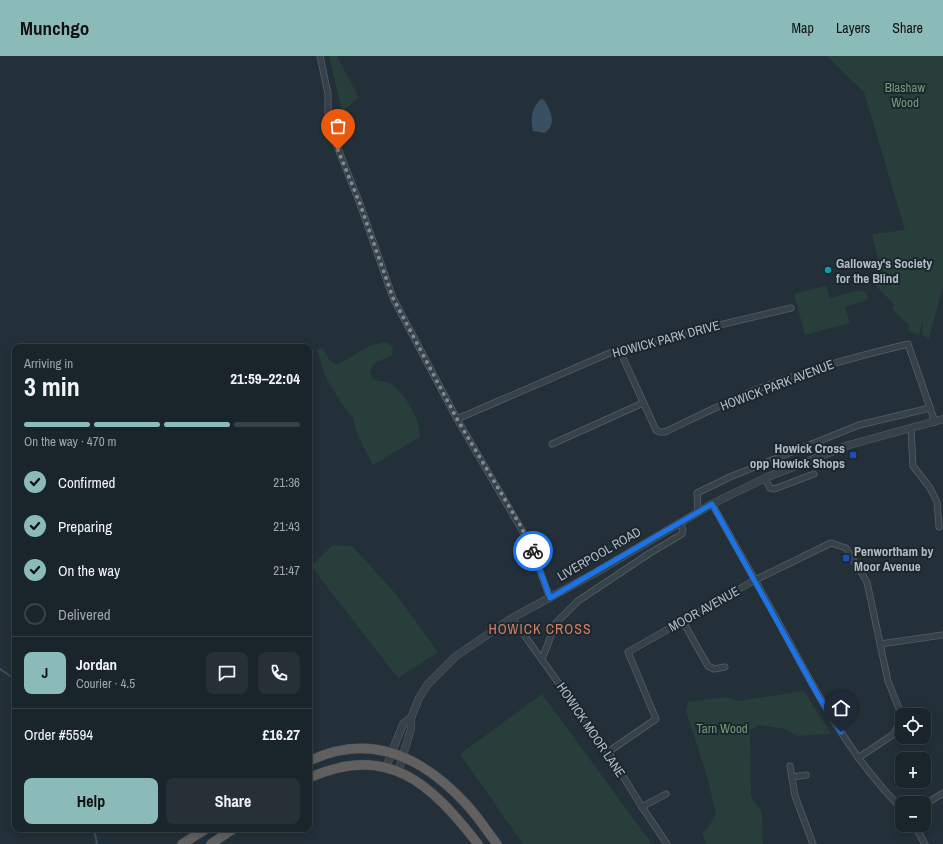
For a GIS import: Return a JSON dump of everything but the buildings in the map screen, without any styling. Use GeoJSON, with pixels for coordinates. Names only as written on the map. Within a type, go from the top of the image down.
{"type":"FeatureCollection","features":[{"type":"Feature","properties":{"kind":"highway"},"geometry":{"type":"LineString","coordinates":[[312,759],[325,753],[345,749],[366,748],[391,752],[404,756],[438,776],[468,805],[497,844]]}},
{"type":"Feature","properties":{"kind":"highway"},"geometry":{"type":"LineString","coordinates":[[312,777],[327,770],[346,765],[363,764],[386,767],[415,779],[454,813],[478,844]]}},
{"type":"Feature","properties":{"kind":"highway"},"geometry":{"type":"LineString","coordinates":[[182,844],[201,832]]}},
{"type":"Feature","properties":{"kind":"highway"},"geometry":{"type":"LineString","coordinates":[[211,844],[229,832]]}},
{"type":"Feature","properties":{"kind":"street"},"geometry":{"type":"LineString","coordinates":[[320,56],[328,94],[328,123],[360,204],[393,298],[457,419],[530,544],[550,598]]}},
{"type":"Feature","properties":{"kind":"street","name":"HOWICK PARK DRIVE"},"geometry":{"type":"LineString","coordinates":[[457,419],[619,349],[791,308]]}},
{"type":"Feature","properties":{"kind":"street","name":"HOWICK PARK AVENUE"},"geometry":{"type":"LineString","coordinates":[[619,349],[656,430],[660,432],[665,432],[740,396],[810,370],[846,359],[908,344],[935,422]]}},
{"type":"Feature","properties":{"kind":"street"},"geometry":{"type":"LineString","coordinates":[[552,444],[643,403]]}},
{"type":"Feature","properties":{"kind":"street"},"geometry":{"type":"LineString","coordinates":[[698,512],[696,501],[697,493],[730,477],[859,425],[930,408]]}},
{"type":"Feature","properties":{"kind":"street","name":"LIVERPOOL ROAD"},"geometry":{"type":"LineString","coordinates":[[398,772],[411,729],[411,718],[419,698],[428,684],[445,665],[512,618],[550,598],[712,504],[764,478],[849,445],[943,420]]}},
{"type":"Feature","properties":{"kind":"street"},"geometry":{"type":"LineString","coordinates":[[911,429],[913,466],[930,488],[940,509],[939,527]]}},
{"type":"Feature","properties":{"kind":"street"},"geometry":{"type":"LineString","coordinates":[[764,478],[770,488],[774,489],[814,474]]}},
{"type":"Feature","properties":{"kind":"street"},"geometry":{"type":"LineString","coordinates":[[712,504],[819,697],[858,758],[881,788],[895,802]]}},
{"type":"Feature","properties":{"kind":"street","name":"LIVERPOOL ROAD"},"geometry":{"type":"LineString","coordinates":[[542,659],[556,623],[578,601],[650,553],[682,534],[683,530],[680,523]]}},
{"type":"Feature","properties":{"kind":"street","name":"MOOR AVENUE"},"geometry":{"type":"LineString","coordinates":[[608,752],[656,719],[628,652],[682,620],[755,580],[831,543],[846,548],[867,582],[888,681],[898,708]]}},
{"type":"Feature","properties":{"kind":"street","name":"HOWICK MOOR LANE"},"geometry":{"type":"LineString","coordinates":[[512,618],[608,752],[667,844]]}},
{"type":"Feature","properties":{"kind":"street"},"geometry":{"type":"LineString","coordinates":[[682,620],[708,666],[714,669],[725,667]]}},
{"type":"Feature","properties":{"kind":"street"},"geometry":{"type":"LineString","coordinates":[[880,644],[943,635]]}},
{"type":"Feature","properties":{"kind":"street","name":"LIVERPOOL ROAD"},"geometry":{"type":"LineString","coordinates":[[386,767],[403,724],[411,718]]}},
{"type":"Feature","properties":{"kind":"street"},"geometry":{"type":"LineString","coordinates":[[858,758],[894,734]]}},
{"type":"Feature","properties":{"kind":"street"},"geometry":{"type":"LineString","coordinates":[[790,766],[795,796],[813,844]]}},
{"type":"Feature","properties":{"kind":"street"},"geometry":{"type":"LineString","coordinates":[[792,777],[806,775]]}},
{"type":"Feature","properties":{"kind":"street"},"geometry":{"type":"LineString","coordinates":[[931,801],[943,793]]}},
{"type":"Feature","properties":{"kind":"street"},"geometry":{"type":"LineString","coordinates":[[642,807],[666,794]]}},
{"type":"Feature","properties":{"kind":"street"},"geometry":{"type":"LineString","coordinates":[[918,832],[925,844]]}},
{"type":"Feature","properties":{"kind":"green space"},"geometry":{"type":"Polygon","coordinates":[[[329,56],[337,56],[359,98],[342,111],[329,56]]]}},
{"type":"Feature","properties":{"kind":"green space","name":"Blashaw Wood"},"geometry":{"type":"Polygon","coordinates":[[[827,56],[943,56],[943,286],[929,339],[922,334],[923,319],[919,335],[908,331],[909,325],[892,309],[895,305],[874,284],[884,281],[872,234],[905,230],[864,92],[827,56]]]}},
{"type":"Feature","properties":{"kind":"green space"},"geometry":{"type":"Polygon","coordinates":[[[826,286],[830,298],[856,291],[866,292],[868,300],[845,307],[850,323],[805,335],[794,294],[826,286]]]}},
{"type":"Feature","properties":{"kind":"green space"},"geometry":{"type":"Polygon","coordinates":[[[386,342],[393,347],[392,355],[375,363],[370,372],[373,379],[391,384],[406,400],[415,416],[420,431],[420,437],[373,465],[357,434],[353,418],[346,410],[326,378],[317,350],[322,348],[330,361],[337,365],[371,345],[386,342]]]}},
{"type":"Feature","properties":{"kind":"green space"},"geometry":{"type":"Polygon","coordinates":[[[333,545],[352,546],[395,593],[438,652],[398,678],[312,567],[312,565],[333,545]]]}},
{"type":"Feature","properties":{"kind":"green space","name":"Tarn Wood"},"geometry":{"type":"Polygon","coordinates":[[[804,691],[831,734],[798,736],[785,729],[759,725],[750,730],[751,796],[762,813],[763,844],[706,844],[702,833],[708,828],[716,814],[707,776],[686,711],[688,702],[726,697],[738,701],[804,691]]]}},
{"type":"Feature","properties":{"kind":"green space"},"geometry":{"type":"Polygon","coordinates":[[[542,694],[652,844],[523,844],[460,754],[542,694]]]}},
{"type":"Feature","properties":{"kind":"water"},"geometry":{"type":"Polygon","coordinates":[[[541,99],[547,104],[552,117],[551,125],[545,133],[533,131],[532,127],[534,110],[541,99]]]}},
{"type":"Feature","properties":{"kind":"waterway"},"geometry":{"type":"LineString","coordinates":[[0,669],[12,677]]}},
{"type":"Feature","properties":{"kind":"waterway"},"geometry":{"type":"LineString","coordinates":[[95,832],[97,844]]}},
{"type":"Feature","properties":{"kind":"way so far"},"geometry":{"type":"LineString","coordinates":[[338,150],[360,204],[393,298],[457,419],[520,525],[533,551]]}},
{"type":"Feature","properties":{"kind":"place","name":"Galloway's Society for the Blind"},"geometry":{"type":"Point","coordinates":[828,270]}},
{"type":"Feature","properties":{"kind":"place","name":"Howick Cross opp Howick Shops"},"geometry":{"type":"Point","coordinates":[853,455]}},
{"type":"Feature","properties":{"kind":"place","name":"Penwortham by Moor Avenue"},"geometry":{"type":"Point","coordinates":[846,558]}},
{"type":"Feature","properties":{"kind":"district","name":"HOWICK CROSS"},"geometry":{"type":"Point","coordinates":[540,629]}},
{"type":"Feature","properties":{"kind":"route"},"geometry":{"type":"LineString","coordinates":[[533,551],[550,598],[712,504],[819,697],[841,732]]}}]}
